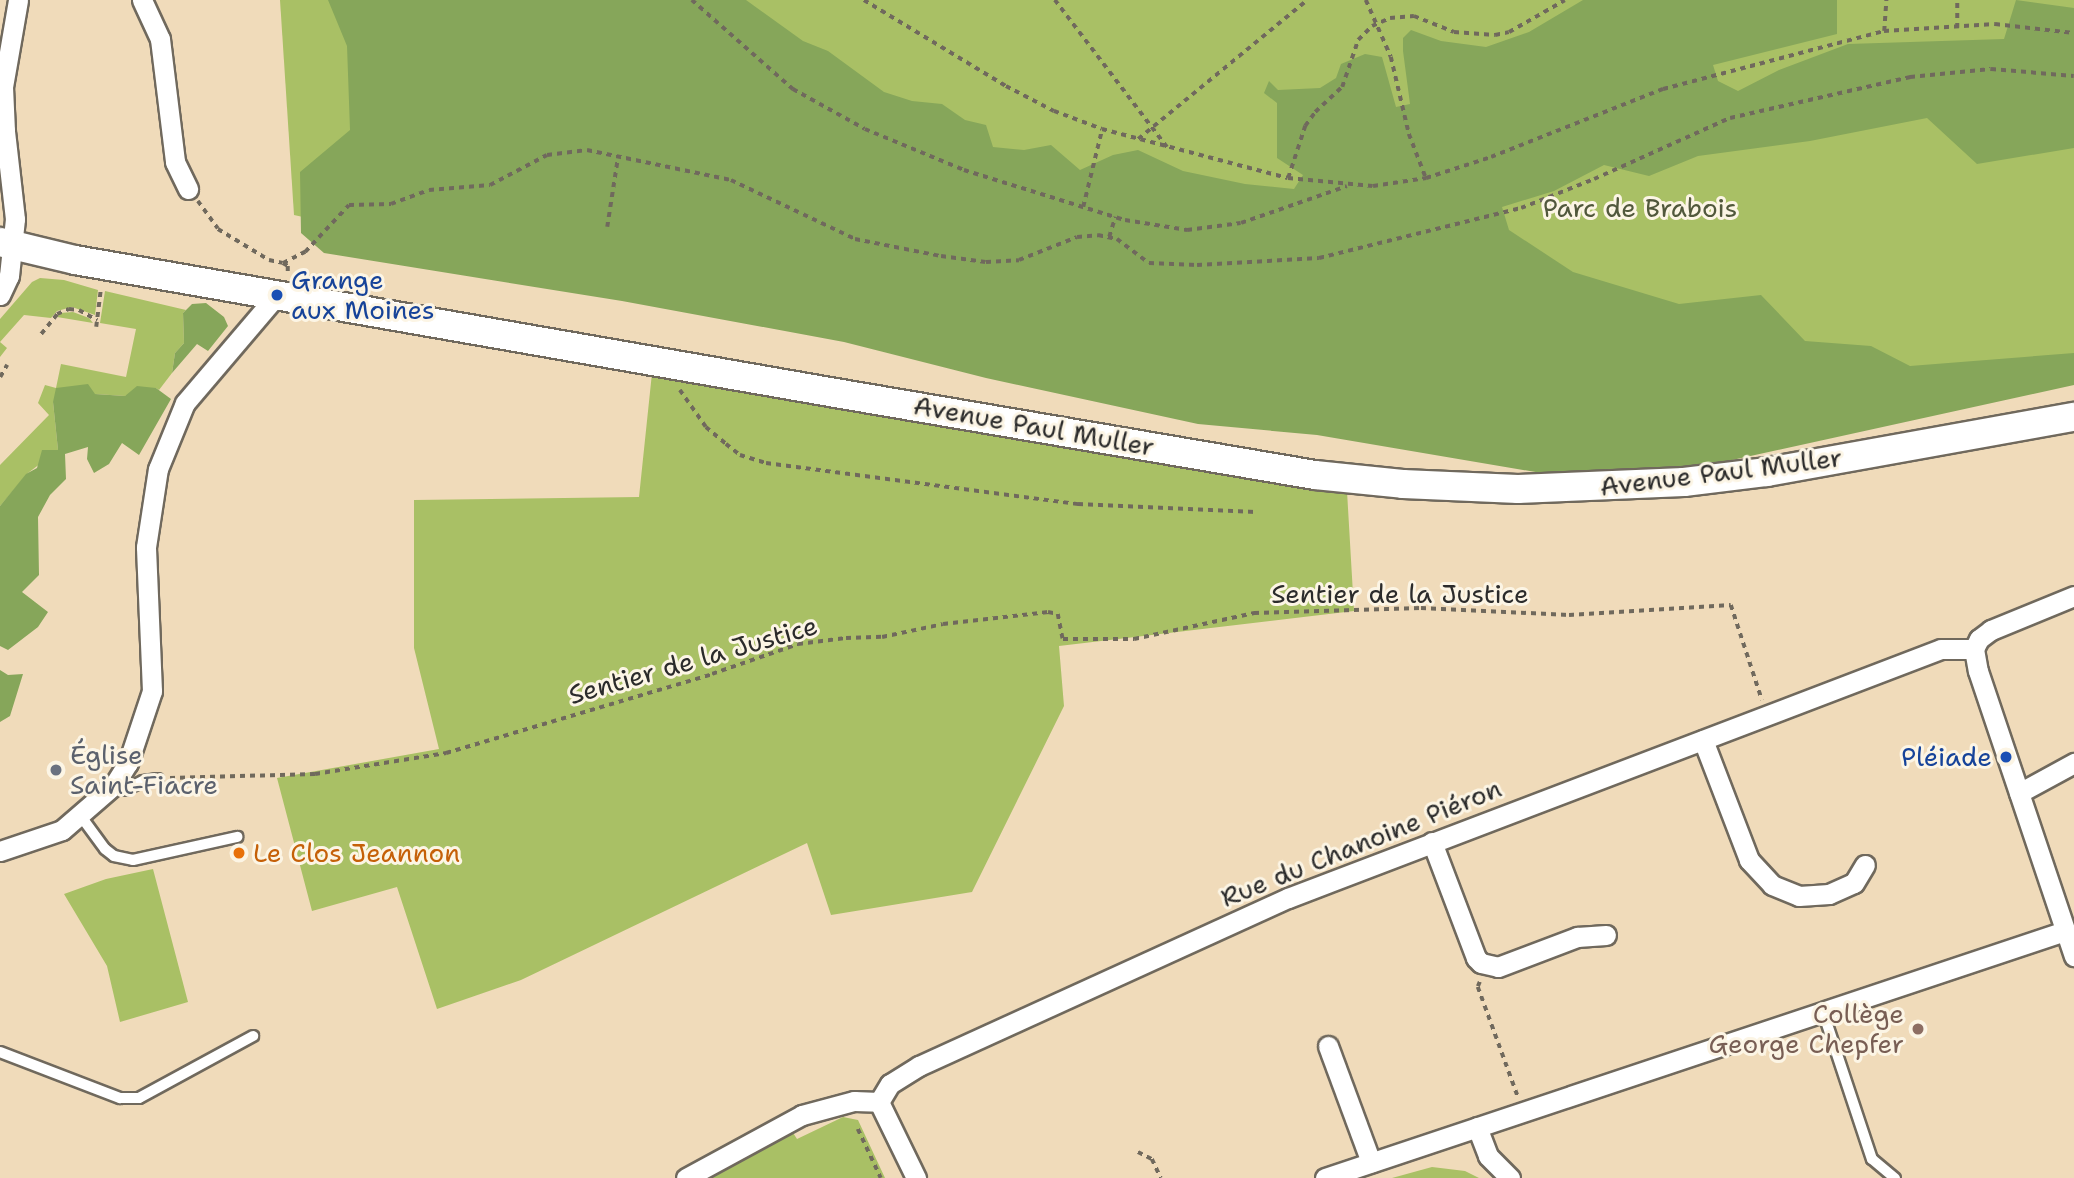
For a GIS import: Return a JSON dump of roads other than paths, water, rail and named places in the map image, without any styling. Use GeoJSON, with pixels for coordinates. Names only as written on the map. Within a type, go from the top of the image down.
{"type":"FeatureCollection","features":[{"type":"Feature","properties":{"kind":"main road","name":"Avenue Paul Muller"},"geometry":{"type":"LineString","coordinates":[[7,244],[104,265],[282,287],[666,363],[1315,475],[1404,484],[1518,489],[1613,487],[1768,472],[2074,417]]}},
{"type":"Feature","properties":{"kind":"street"},"geometry":{"type":"LineString","coordinates":[[0,295],[9,276],[7,244],[15,219],[2,86],[18,0]]}},
{"type":"Feature","properties":{"kind":"street"},"geometry":{"type":"LineString","coordinates":[[142,0],[160,38],[174,162],[188,189]]}},
{"type":"Feature","properties":{"kind":"street"},"geometry":{"type":"LineString","coordinates":[[0,851],[51,835],[79,815],[114,785],[133,750],[152,691],[146,547],[158,470],[185,402],[282,287]]}},
{"type":"Feature","properties":{"kind":"street"},"geometry":{"type":"LineString","coordinates":[[2074,596],[1990,630],[1979,639],[1974,649],[1978,671],[2019,793],[2066,921],[2074,956]]}},
{"type":"Feature","properties":{"kind":"street","name":"Rue du Chanoine Piéron"},"geometry":{"type":"LineString","coordinates":[[879,1102],[890,1084],[919,1066],[1247,915],[1941,649],[1974,649]]}},
{"type":"Feature","properties":{"kind":"street"},"geometry":{"type":"LineString","coordinates":[[1703,740],[1749,860],[1772,885],[1800,896],[1829,894],[1854,883],[1865,865]]}},
{"type":"Feature","properties":{"kind":"street"},"geometry":{"type":"LineString","coordinates":[[2019,793],[2074,763]]}},
{"type":"Feature","properties":{"kind":"street"},"geometry":{"type":"LineString","coordinates":[[1432,842],[1476,958],[1487,966],[1498,967],[1577,937],[1606,935]]}},
{"type":"Feature","properties":{"kind":"street"},"geometry":{"type":"LineString","coordinates":[[1325,1178],[1823,1012],[2066,921]]}},
{"type":"Feature","properties":{"kind":"street"},"geometry":{"type":"LineString","coordinates":[[1328,1046],[1371,1162]]}},
{"type":"Feature","properties":{"kind":"street"},"geometry":{"type":"LineString","coordinates":[[686,1178],[802,1115],[854,1101],[879,1102],[916,1178]]}},
{"type":"Feature","properties":{"kind":"street"},"geometry":{"type":"LineString","coordinates":[[1477,1127],[1488,1156],[1510,1178]]}},
{"type":"Feature","properties":{"kind":"lane"},"geometry":{"type":"LineString","coordinates":[[114,785],[125,790],[143,781],[158,779]]}},
{"type":"Feature","properties":{"kind":"lane"},"geometry":{"type":"LineString","coordinates":[[79,815],[105,849],[114,856],[133,860],[236,837]]}},
{"type":"Feature","properties":{"kind":"lane"},"geometry":{"type":"LineString","coordinates":[[1823,1012],[1872,1159],[1895,1178]]}},
{"type":"Feature","properties":{"kind":"lane"},"geometry":{"type":"LineString","coordinates":[[0,1052],[120,1098],[139,1098],[253,1036]]}},
{"type":"Feature","properties":{"kind":"place","name":"Grange aux Moines"},"geometry":{"type":"Point","coordinates":[277,295]}},
{"type":"Feature","properties":{"kind":"place","name":"Pléiade"},"geometry":{"type":"Point","coordinates":[2006,757]}},
{"type":"Feature","properties":{"kind":"place","name":"Église Saint-Fiacre"},"geometry":{"type":"Point","coordinates":[56,770]}},
{"type":"Feature","properties":{"kind":"place","name":"Le Clos Jeannon"},"geometry":{"type":"Point","coordinates":[239,853]}},
{"type":"Feature","properties":{"kind":"place","name":"Collège George Chepfer"},"geometry":{"type":"Point","coordinates":[1918,1029]}},
{"type":"Feature","properties":{"kind":"park label","name":"Parc de Brabois"},"geometry":{"type":"Point","coordinates":[1640,208]}}]}
